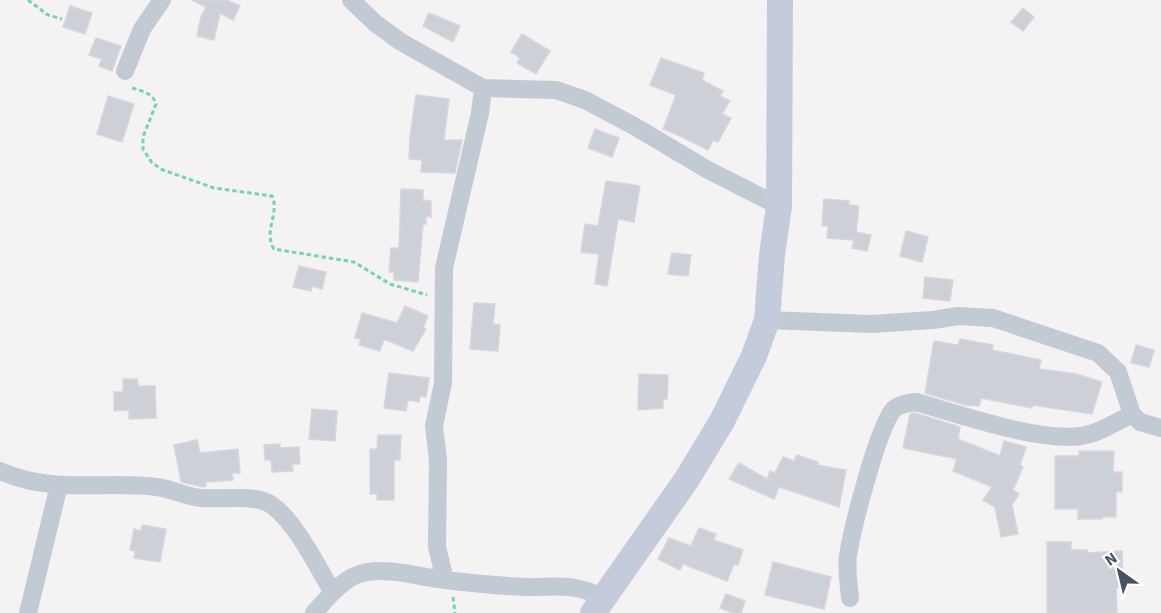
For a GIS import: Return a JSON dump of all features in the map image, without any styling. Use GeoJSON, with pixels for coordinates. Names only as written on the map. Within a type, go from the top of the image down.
{"type":"FeatureCollection","features":[{"type":"Feature","properties":{"kind":"street"},"geometry":{"type":"LineString","coordinates":[[125,71],[142,30],[162,0]]}},
{"type":"Feature","properties":{"kind":"street"},"geometry":{"type":"LineString","coordinates":[[351,0],[375,23],[401,42],[483,88],[555,90],[585,100],[708,170],[779,207]]}},
{"type":"Feature","properties":{"kind":"street"},"geometry":{"type":"LineString","coordinates":[[314,613],[332,591],[349,579],[367,572],[394,572],[444,580],[527,587],[559,585],[587,589],[598,605],[687,479],[722,421],[754,356],[767,320],[772,255],[779,207],[780,0]]}},
{"type":"Feature","properties":{"kind":"street"},"geometry":{"type":"LineString","coordinates":[[444,580],[437,547],[438,460],[434,426],[442,384],[444,268],[449,239],[467,171],[483,88]]}},
{"type":"Feature","properties":{"kind":"street"},"geometry":{"type":"LineString","coordinates":[[767,320],[871,324],[958,316],[993,318],[1098,353],[1118,372],[1132,414],[1140,422],[1161,428]]}},
{"type":"Feature","properties":{"kind":"street"},"geometry":{"type":"LineString","coordinates":[[850,598],[848,559],[854,528],[881,436],[895,408],[902,404],[916,402],[1021,430],[1064,438],[1084,436],[1132,414]]}},
{"type":"Feature","properties":{"kind":"street"},"geometry":{"type":"LineString","coordinates":[[0,471],[18,479],[39,484],[151,487],[191,498],[257,499],[272,505],[285,519],[303,542],[332,591]]}},
{"type":"Feature","properties":{"kind":"street"},"geometry":{"type":"LineString","coordinates":[[28,613],[59,485]]}},
{"type":"Feature","properties":{"kind":"path"},"geometry":{"type":"LineString","coordinates":[[28,0],[48,15],[62,19]]}},
{"type":"Feature","properties":{"kind":"path"},"geometry":{"type":"LineString","coordinates":[[125,71],[124,80],[127,87],[147,93],[155,100],[156,104],[143,137],[143,149],[152,163],[163,170],[213,188],[272,196],[275,202],[270,238],[274,249],[354,262],[390,284],[443,299]]}},
{"type":"Feature","properties":{"kind":"building"},"geometry":{"type":"Polygon","coordinates":[[[192,0],[227,0],[240,6],[233,20],[220,13],[214,40],[197,36],[201,17],[206,7],[192,0]]]}},
{"type":"Feature","properties":{"kind":"building"},"geometry":{"type":"Polygon","coordinates":[[[70,6],[92,13],[85,34],[63,27],[70,6]]]}},
{"type":"Feature","properties":{"kind":"building"},"geometry":{"type":"Polygon","coordinates":[[[1023,8],[1034,17],[1023,31],[1011,22],[1023,8]]]}},
{"type":"Feature","properties":{"kind":"building"},"geometry":{"type":"Polygon","coordinates":[[[429,13],[460,26],[453,42],[423,26],[429,13]]]}},
{"type":"Feature","properties":{"kind":"building"},"geometry":{"type":"Polygon","coordinates":[[[522,34],[550,51],[536,74],[517,63],[520,58],[511,52],[522,34]]]}},
{"type":"Feature","properties":{"kind":"building"},"geometry":{"type":"Polygon","coordinates":[[[96,38],[121,46],[112,71],[99,66],[102,59],[89,55],[96,38]]]}},
{"type":"Feature","properties":{"kind":"building"},"geometry":{"type":"Polygon","coordinates":[[[661,58],[704,73],[702,80],[723,91],[720,96],[730,101],[722,114],[731,118],[718,142],[713,140],[708,150],[663,129],[676,95],[650,85],[661,58]]]}},
{"type":"Feature","properties":{"kind":"building"},"geometry":{"type":"Polygon","coordinates":[[[416,95],[449,99],[444,140],[462,140],[455,173],[421,172],[422,160],[409,159],[416,95]]]}},
{"type":"Feature","properties":{"kind":"building"},"geometry":{"type":"Polygon","coordinates":[[[108,96],[134,104],[122,142],[97,134],[108,96]]]}},
{"type":"Feature","properties":{"kind":"building"},"geometry":{"type":"Polygon","coordinates":[[[595,129],[619,138],[612,157],[588,148],[595,129]]]}},
{"type":"Feature","properties":{"kind":"building"},"geometry":{"type":"Polygon","coordinates":[[[606,181],[640,186],[634,222],[618,219],[607,286],[595,284],[599,254],[581,252],[585,224],[598,226],[606,181]]]}},
{"type":"Feature","properties":{"kind":"building"},"geometry":{"type":"Polygon","coordinates":[[[401,189],[423,190],[423,200],[431,201],[431,217],[426,216],[426,224],[423,224],[418,282],[394,280],[394,272],[389,272],[391,248],[399,248],[401,189]]]}},
{"type":"Feature","properties":{"kind":"building"},"geometry":{"type":"Polygon","coordinates":[[[824,199],[849,201],[849,205],[859,206],[856,232],[871,235],[867,251],[852,248],[854,240],[827,238],[828,226],[822,226],[824,199]]]}},
{"type":"Feature","properties":{"kind":"building"},"geometry":{"type":"Polygon","coordinates":[[[906,231],[928,237],[922,262],[900,256],[906,231]]]}},
{"type":"Feature","properties":{"kind":"building"},"geometry":{"type":"Polygon","coordinates":[[[672,253],[691,255],[688,276],[668,274],[672,253]]]}},
{"type":"Feature","properties":{"kind":"building"},"geometry":{"type":"Polygon","coordinates":[[[299,266],[326,272],[322,289],[312,286],[311,291],[293,287],[299,266]]]}},
{"type":"Feature","properties":{"kind":"building"},"geometry":{"type":"Polygon","coordinates":[[[925,277],[953,280],[950,301],[923,298],[925,277]]]}},
{"type":"Feature","properties":{"kind":"building"},"geometry":{"type":"Polygon","coordinates":[[[474,303],[495,304],[493,324],[500,325],[498,351],[470,349],[474,303]]]}},
{"type":"Feature","properties":{"kind":"building"},"geometry":{"type":"Polygon","coordinates":[[[405,306],[428,316],[423,328],[426,329],[413,351],[384,339],[380,351],[359,345],[361,339],[355,338],[362,313],[397,323],[405,306]]]}},
{"type":"Feature","properties":{"kind":"building"},"geometry":{"type":"Polygon","coordinates":[[[960,339],[993,345],[992,350],[1041,360],[1039,369],[1076,374],[1102,382],[1092,414],[1032,405],[1032,408],[981,398],[979,406],[965,405],[925,393],[934,341],[958,345],[960,339]]]}},
{"type":"Feature","properties":{"kind":"building"},"geometry":{"type":"Polygon","coordinates":[[[1136,345],[1154,350],[1149,367],[1131,363],[1136,345]]]}},
{"type":"Feature","properties":{"kind":"building"},"geometry":{"type":"Polygon","coordinates":[[[389,373],[429,378],[426,397],[420,396],[419,402],[408,400],[406,411],[384,408],[389,373]]]}},
{"type":"Feature","properties":{"kind":"building"},"geometry":{"type":"Polygon","coordinates":[[[639,374],[668,375],[667,399],[663,399],[663,408],[638,410],[639,374]]]}},
{"type":"Feature","properties":{"kind":"building"},"geometry":{"type":"Polygon","coordinates":[[[123,379],[137,379],[138,386],[155,386],[156,418],[129,419],[129,410],[114,411],[114,392],[123,392],[123,379]]]}},
{"type":"Feature","properties":{"kind":"building"},"geometry":{"type":"Polygon","coordinates":[[[312,409],[337,411],[335,441],[309,439],[312,409]]]}},
{"type":"Feature","properties":{"kind":"building"},"geometry":{"type":"Polygon","coordinates":[[[915,413],[960,427],[958,439],[1000,456],[1004,441],[1026,447],[1020,465],[1023,467],[1013,490],[1019,494],[1012,505],[1018,534],[1001,537],[995,507],[983,500],[992,487],[953,471],[957,459],[903,448],[910,414],[915,413]]]}},
{"type":"Feature","properties":{"kind":"building"},"geometry":{"type":"Polygon","coordinates":[[[378,435],[401,435],[400,460],[394,460],[394,500],[377,500],[377,494],[370,494],[370,449],[377,449],[378,435]]]}},
{"type":"Feature","properties":{"kind":"building"},"geometry":{"type":"Polygon","coordinates":[[[197,440],[200,453],[238,449],[240,473],[232,473],[233,480],[206,482],[206,486],[203,487],[181,482],[174,445],[197,440]]]}},
{"type":"Feature","properties":{"kind":"building"},"geometry":{"type":"Polygon","coordinates":[[[280,444],[280,448],[299,447],[300,464],[292,464],[293,471],[272,472],[271,460],[265,460],[264,445],[280,444]]]}},
{"type":"Feature","properties":{"kind":"building"},"geometry":{"type":"Polygon","coordinates":[[[1079,451],[1114,451],[1113,472],[1122,472],[1122,492],[1116,492],[1116,517],[1078,519],[1078,509],[1055,509],[1055,456],[1079,456],[1079,451]]]}},
{"type":"Feature","properties":{"kind":"building"},"geometry":{"type":"Polygon","coordinates":[[[797,455],[818,462],[817,465],[846,470],[839,507],[779,487],[774,499],[729,479],[739,463],[767,479],[770,471],[775,473],[783,457],[794,461],[797,455]]]}},
{"type":"Feature","properties":{"kind":"building"},"geometry":{"type":"Polygon","coordinates":[[[142,525],[166,529],[160,562],[134,558],[135,551],[130,550],[134,529],[141,531],[142,525]]]}},
{"type":"Feature","properties":{"kind":"building"},"geometry":{"type":"Polygon","coordinates":[[[699,528],[716,534],[714,540],[743,550],[738,565],[734,564],[727,581],[683,564],[680,570],[658,559],[669,538],[691,546],[699,528]]]}},
{"type":"Feature","properties":{"kind":"building"},"geometry":{"type":"Polygon","coordinates":[[[1047,542],[1071,542],[1071,550],[1087,550],[1087,553],[1122,551],[1123,588],[1116,588],[1117,613],[1047,613],[1047,542]]]}},
{"type":"Feature","properties":{"kind":"building"},"geometry":{"type":"Polygon","coordinates":[[[773,562],[831,577],[824,609],[765,595],[773,562]]]}},
{"type":"Feature","properties":{"kind":"building"},"geometry":{"type":"Polygon","coordinates":[[[726,594],[745,601],[741,613],[733,613],[720,608],[726,594]]]}}]}
